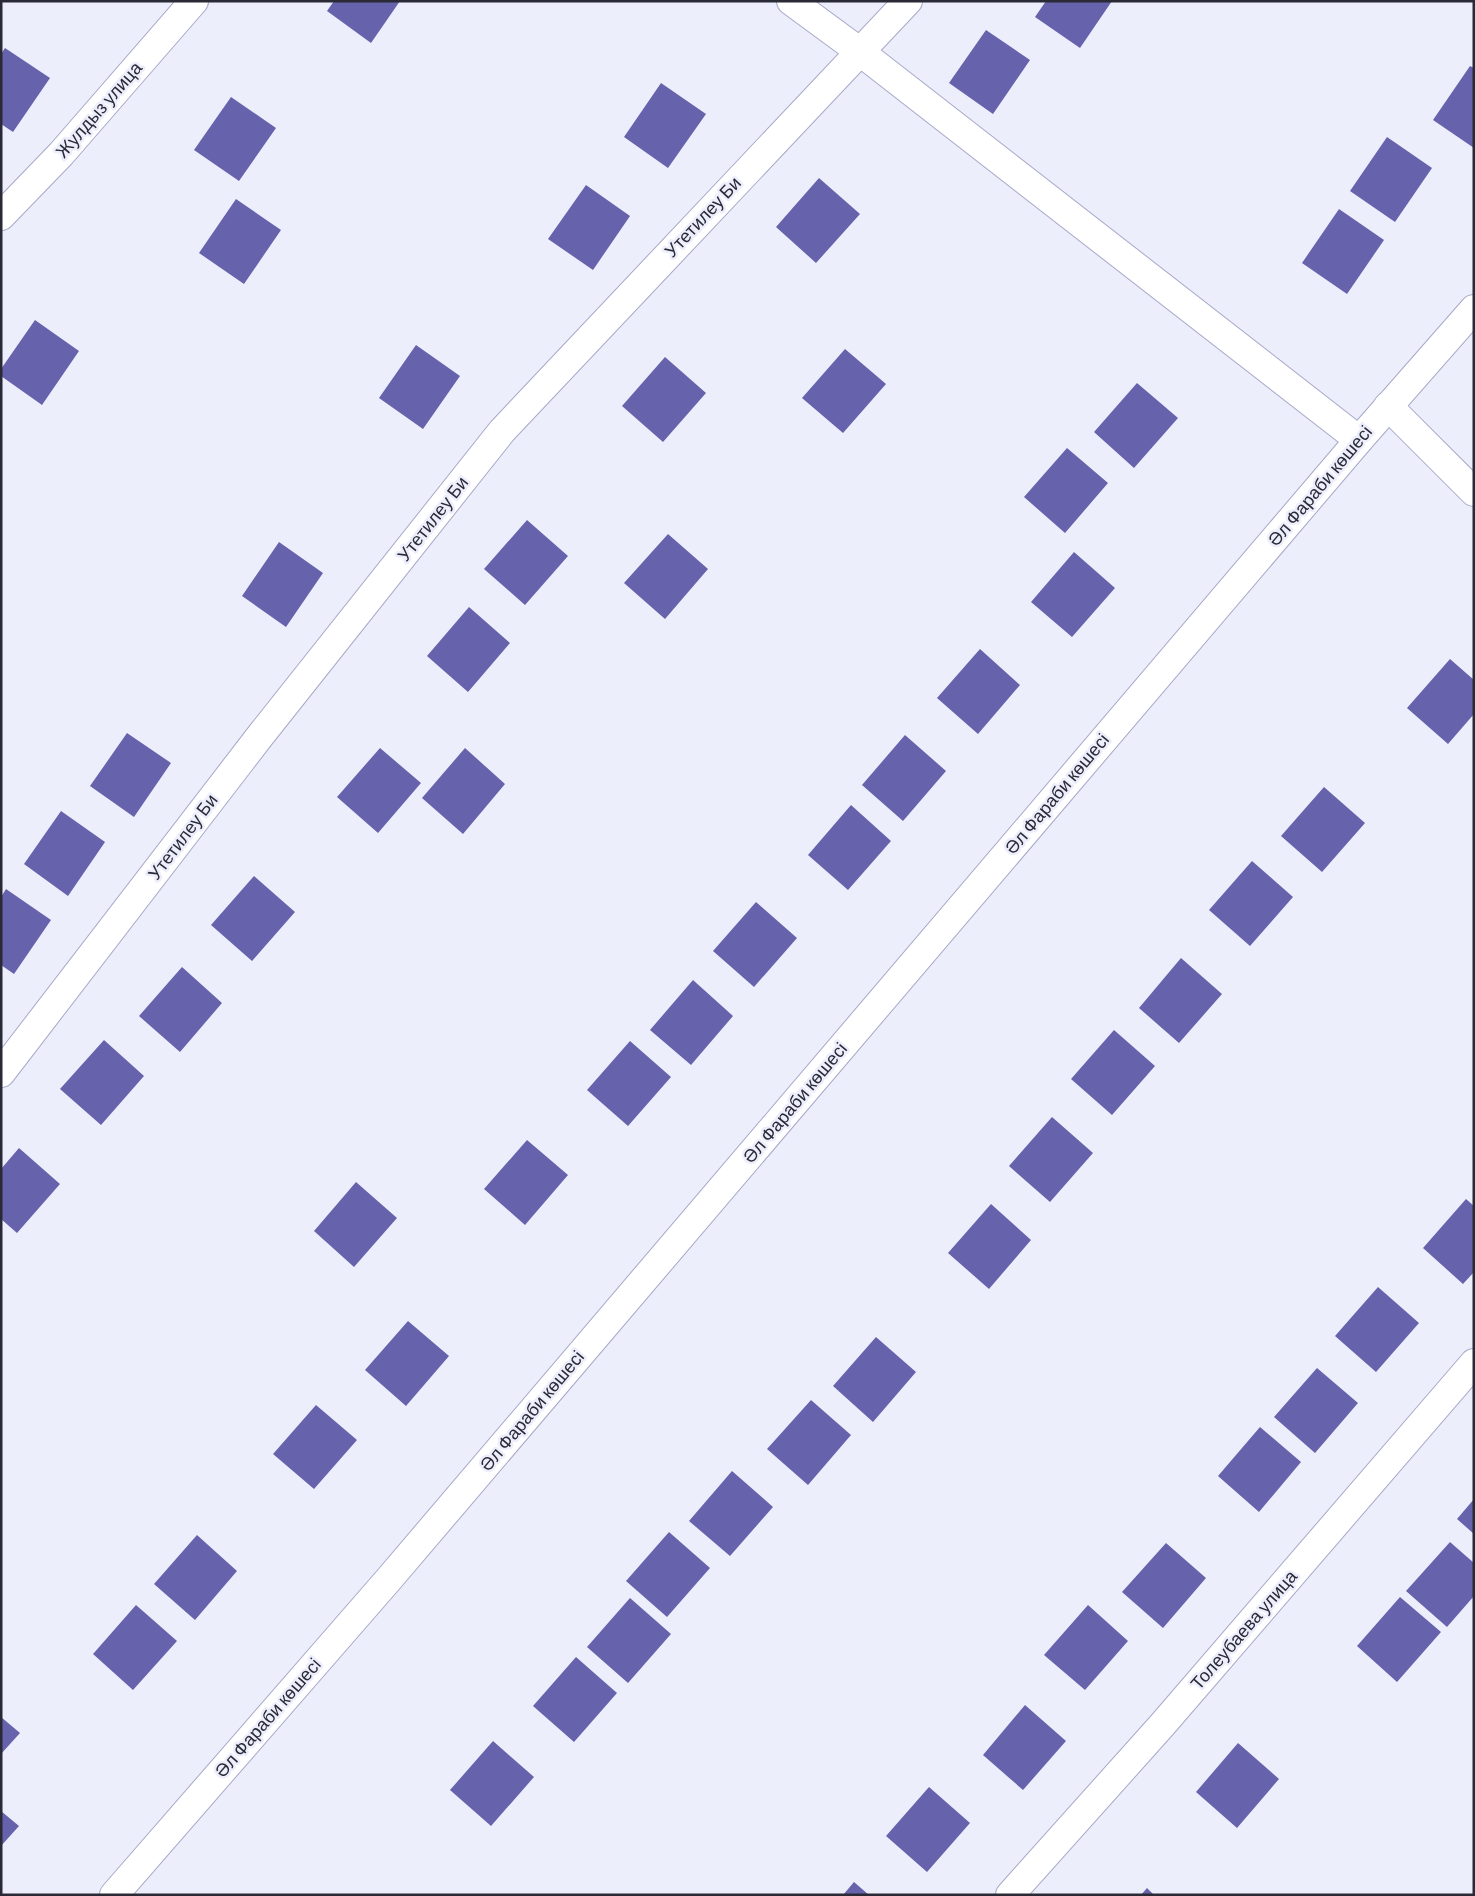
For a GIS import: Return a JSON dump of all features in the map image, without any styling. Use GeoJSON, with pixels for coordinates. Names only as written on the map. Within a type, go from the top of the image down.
{"type":"FeatureCollection","features":[{"type":"Feature","properties":{"kind":"street","name":"Жулдыз улица"},"geometry":{"type":"LineString","coordinates":[[1,216],[61,154],[194,1]]}},
{"type":"Feature","properties":{"kind":"street"},"geometry":{"type":"LineString","coordinates":[[791,1],[1359,440]]}},
{"type":"Feature","properties":{"kind":"street","name":"Утетилеу Би"},"geometry":{"type":"LineString","coordinates":[[1,1073],[260,736],[502,431],[908,1]]}},
{"type":"Feature","properties":{"kind":"street","name":"Әл Фараби көшесі"},"geometry":{"type":"LineString","coordinates":[[114,1895],[389,1579],[1388,406],[1474,309]]}},
{"type":"Feature","properties":{"kind":"street"},"geometry":{"type":"LineString","coordinates":[[1388,406],[1474,492]]}},
{"type":"Feature","properties":{"kind":"street","name":"Толеубаева улица"},"geometry":{"type":"LineString","coordinates":[[1010,1895],[1163,1724],[1474,1363]]}},
{"type":"Feature","properties":{"kind":"building"},"geometry":{"type":"Polygon","coordinates":[[[334,1],[400,1],[371,43],[327,11],[334,1]]]}},
{"type":"Feature","properties":{"kind":"building"},"geometry":{"type":"Polygon","coordinates":[[[1046,1],[1112,1],[1080,48],[1035,17],[1046,1]]]}},
{"type":"Feature","properties":{"kind":"building"},"geometry":{"type":"Polygon","coordinates":[[[986,30],[1030,60],[993,114],[949,83],[986,30]]]}},
{"type":"Feature","properties":{"kind":"building"},"geometry":{"type":"Polygon","coordinates":[[[5,48],[50,78],[13,132],[1,124],[1,54],[5,48]]]}},
{"type":"Feature","properties":{"kind":"building"},"geometry":{"type":"Polygon","coordinates":[[[1470,66],[1474,68],[1474,148],[1433,120],[1470,66]]]}},
{"type":"Feature","properties":{"kind":"building"},"geometry":{"type":"Polygon","coordinates":[[[661,83],[706,114],[668,168],[624,137],[661,83]]]}},
{"type":"Feature","properties":{"kind":"building"},"geometry":{"type":"Polygon","coordinates":[[[231,97],[276,128],[239,181],[194,150],[231,97]]]}},
{"type":"Feature","properties":{"kind":"building"},"geometry":{"type":"Polygon","coordinates":[[[1387,137],[1432,168],[1395,222],[1350,191],[1387,137]]]}},
{"type":"Feature","properties":{"kind":"building"},"geometry":{"type":"Polygon","coordinates":[[[819,178],[860,214],[816,263],[776,227],[819,178]]]}},
{"type":"Feature","properties":{"kind":"building"},"geometry":{"type":"Polygon","coordinates":[[[586,185],[630,216],[593,270],[548,239],[586,185]]]}},
{"type":"Feature","properties":{"kind":"building"},"geometry":{"type":"Polygon","coordinates":[[[236,199],[281,230],[244,284],[199,253],[236,199]]]}},
{"type":"Feature","properties":{"kind":"building"},"geometry":{"type":"Polygon","coordinates":[[[1339,209],[1384,240],[1347,294],[1302,263],[1339,209]]]}},
{"type":"Feature","properties":{"kind":"building"},"geometry":{"type":"Polygon","coordinates":[[[35,320],[79,351],[42,405],[1,376],[1,369],[35,320]]]}},
{"type":"Feature","properties":{"kind":"building"},"geometry":{"type":"Polygon","coordinates":[[[416,345],[460,376],[423,429],[379,398],[416,345]]]}},
{"type":"Feature","properties":{"kind":"building"},"geometry":{"type":"Polygon","coordinates":[[[845,349],[886,384],[843,433],[802,398],[845,349]]]}},
{"type":"Feature","properties":{"kind":"building"},"geometry":{"type":"Polygon","coordinates":[[[665,357],[706,393],[663,442],[622,406],[665,357]]]}},
{"type":"Feature","properties":{"kind":"building"},"geometry":{"type":"Polygon","coordinates":[[[1137,383],[1178,418],[1134,468],[1094,432],[1137,383]]]}},
{"type":"Feature","properties":{"kind":"building"},"geometry":{"type":"Polygon","coordinates":[[[1067,448],[1108,483],[1065,533],[1024,497],[1067,448]]]}},
{"type":"Feature","properties":{"kind":"building"},"geometry":{"type":"Polygon","coordinates":[[[527,520],[568,556],[525,605],[484,569],[527,520]]]}},
{"type":"Feature","properties":{"kind":"building"},"geometry":{"type":"Polygon","coordinates":[[[668,534],[708,569],[665,619],[624,583],[668,534]]]}},
{"type":"Feature","properties":{"kind":"building"},"geometry":{"type":"Polygon","coordinates":[[[279,542],[323,573],[286,627],[242,596],[279,542]]]}},
{"type":"Feature","properties":{"kind":"building"},"geometry":{"type":"Polygon","coordinates":[[[1074,552],[1115,588],[1072,637],[1031,602],[1074,552]]]}},
{"type":"Feature","properties":{"kind":"building"},"geometry":{"type":"Polygon","coordinates":[[[469,607],[510,643],[468,692],[427,656],[469,607]]]}},
{"type":"Feature","properties":{"kind":"building"},"geometry":{"type":"Polygon","coordinates":[[[980,649],[1020,685],[978,734],[937,698],[980,649]]]}},
{"type":"Feature","properties":{"kind":"building"},"geometry":{"type":"Polygon","coordinates":[[[1450,659],[1474,680],[1474,714],[1448,744],[1407,708],[1450,659]]]}},
{"type":"Feature","properties":{"kind":"building"},"geometry":{"type":"Polygon","coordinates":[[[127,733],[171,763],[134,817],[90,786],[127,733]]]}},
{"type":"Feature","properties":{"kind":"building"},"geometry":{"type":"Polygon","coordinates":[[[905,735],[946,771],[903,821],[862,785],[905,735]]]}},
{"type":"Feature","properties":{"kind":"building"},"geometry":{"type":"Polygon","coordinates":[[[380,748],[421,783],[378,833],[337,797],[380,748]]]}},
{"type":"Feature","properties":{"kind":"building"},"geometry":{"type":"Polygon","coordinates":[[[465,748],[505,784],[463,834],[422,798],[465,748]]]}},
{"type":"Feature","properties":{"kind":"building"},"geometry":{"type":"Polygon","coordinates":[[[1324,787],[1365,823],[1322,872],[1281,836],[1324,787]]]}},
{"type":"Feature","properties":{"kind":"building"},"geometry":{"type":"Polygon","coordinates":[[[851,805],[891,841],[848,890],[808,855],[851,805]]]}},
{"type":"Feature","properties":{"kind":"building"},"geometry":{"type":"Polygon","coordinates":[[[61,811],[105,842],[68,896],[24,864],[61,811]]]}},
{"type":"Feature","properties":{"kind":"building"},"geometry":{"type":"Polygon","coordinates":[[[1252,861],[1293,897],[1250,946],[1209,910],[1252,861]]]}},
{"type":"Feature","properties":{"kind":"building"},"geometry":{"type":"Polygon","coordinates":[[[254,876],[295,912],[252,961],[211,925],[254,876]]]}},
{"type":"Feature","properties":{"kind":"building"},"geometry":{"type":"Polygon","coordinates":[[[6,889],[51,920],[14,974],[1,965],[1,897],[6,889]]]}},
{"type":"Feature","properties":{"kind":"building"},"geometry":{"type":"Polygon","coordinates":[[[756,902],[797,938],[754,987],[713,951],[756,902]]]}},
{"type":"Feature","properties":{"kind":"building"},"geometry":{"type":"Polygon","coordinates":[[[1181,958],[1222,994],[1179,1043],[1139,1008],[1181,958]]]}},
{"type":"Feature","properties":{"kind":"building"},"geometry":{"type":"Polygon","coordinates":[[[182,967],[222,1003],[180,1052],[139,1016],[182,967]]]}},
{"type":"Feature","properties":{"kind":"building"},"geometry":{"type":"Polygon","coordinates":[[[693,980],[733,1016],[691,1065],[650,1030],[693,980]]]}},
{"type":"Feature","properties":{"kind":"building"},"geometry":{"type":"Polygon","coordinates":[[[1114,1030],[1155,1066],[1112,1115],[1071,1079],[1114,1030]]]}},
{"type":"Feature","properties":{"kind":"building"},"geometry":{"type":"Polygon","coordinates":[[[104,1040],[144,1076],[101,1125],[60,1089],[104,1040]]]}},
{"type":"Feature","properties":{"kind":"building"},"geometry":{"type":"Polygon","coordinates":[[[630,1041],[671,1077],[628,1126],[587,1090],[630,1041]]]}},
{"type":"Feature","properties":{"kind":"building"},"geometry":{"type":"Polygon","coordinates":[[[1052,1117],[1093,1153],[1050,1202],[1009,1166],[1052,1117]]]}},
{"type":"Feature","properties":{"kind":"building"},"geometry":{"type":"Polygon","coordinates":[[[527,1140],[568,1175],[525,1225],[484,1189],[527,1140]]]}},
{"type":"Feature","properties":{"kind":"building"},"geometry":{"type":"Polygon","coordinates":[[[19,1148],[60,1184],[17,1233],[1,1219],[1,1169],[19,1148]]]}},
{"type":"Feature","properties":{"kind":"building"},"geometry":{"type":"Polygon","coordinates":[[[356,1182],[397,1218],[354,1267],[314,1231],[356,1182]]]}},
{"type":"Feature","properties":{"kind":"building"},"geometry":{"type":"Polygon","coordinates":[[[1466,1199],[1474,1206],[1474,1272],[1463,1284],[1423,1248],[1466,1199]]]}},
{"type":"Feature","properties":{"kind":"building"},"geometry":{"type":"Polygon","coordinates":[[[991,1204],[1031,1240],[989,1289],[948,1253],[991,1204]]]}},
{"type":"Feature","properties":{"kind":"building"},"geometry":{"type":"Polygon","coordinates":[[[1378,1287],[1419,1323],[1376,1372],[1335,1336],[1378,1287]]]}},
{"type":"Feature","properties":{"kind":"building"},"geometry":{"type":"Polygon","coordinates":[[[408,1321],[449,1356],[406,1406],[365,1370],[408,1321]]]}},
{"type":"Feature","properties":{"kind":"building"},"geometry":{"type":"Polygon","coordinates":[[[876,1337],[916,1372],[873,1422],[833,1386],[876,1337]]]}},
{"type":"Feature","properties":{"kind":"building"},"geometry":{"type":"Polygon","coordinates":[[[1317,1368],[1358,1403],[1315,1453],[1274,1417],[1317,1368]]]}},
{"type":"Feature","properties":{"kind":"building"},"geometry":{"type":"Polygon","coordinates":[[[811,1400],[851,1435],[808,1485],[767,1449],[811,1400]]]}},
{"type":"Feature","properties":{"kind":"building"},"geometry":{"type":"Polygon","coordinates":[[[316,1405],[357,1440],[314,1489],[273,1454],[316,1405]]]}},
{"type":"Feature","properties":{"kind":"building"},"geometry":{"type":"Polygon","coordinates":[[[1260,1427],[1301,1462],[1259,1512],[1218,1476],[1260,1427]]]}},
{"type":"Feature","properties":{"kind":"building"},"geometry":{"type":"Polygon","coordinates":[[[732,1471],[773,1507],[730,1556],[689,1521],[732,1471]]]}},
{"type":"Feature","properties":{"kind":"building"},"geometry":{"type":"Polygon","coordinates":[[[1474,1499],[1474,1534],[1457,1519],[1474,1499]]]}},
{"type":"Feature","properties":{"kind":"building"},"geometry":{"type":"Polygon","coordinates":[[[669,1532],[710,1568],[667,1617],[626,1581],[669,1532]]]}},
{"type":"Feature","properties":{"kind":"building"},"geometry":{"type":"Polygon","coordinates":[[[197,1535],[237,1571],[195,1620],[154,1584],[197,1535]]]}},
{"type":"Feature","properties":{"kind":"building"},"geometry":{"type":"Polygon","coordinates":[[[1450,1542],[1474,1563],[1474,1596],[1447,1627],[1406,1591],[1450,1542]]]}},
{"type":"Feature","properties":{"kind":"building"},"geometry":{"type":"Polygon","coordinates":[[[1166,1543],[1206,1578],[1163,1628],[1122,1592],[1166,1543]]]}},
{"type":"Feature","properties":{"kind":"building"},"geometry":{"type":"Polygon","coordinates":[[[1400,1597],[1441,1632],[1397,1682],[1357,1646],[1400,1597]]]}},
{"type":"Feature","properties":{"kind":"building"},"geometry":{"type":"Polygon","coordinates":[[[630,1598],[671,1634],[628,1683],[587,1647],[630,1598]]]}},
{"type":"Feature","properties":{"kind":"building"},"geometry":{"type":"Polygon","coordinates":[[[136,1605],[177,1641],[133,1690],[93,1654],[136,1605]]]}},
{"type":"Feature","properties":{"kind":"building"},"geometry":{"type":"Polygon","coordinates":[[[1088,1605],[1128,1641],[1085,1690],[1044,1655],[1088,1605]]]}},
{"type":"Feature","properties":{"kind":"building"},"geometry":{"type":"Polygon","coordinates":[[[576,1657],[617,1693],[574,1742],[533,1706],[576,1657]]]}},
{"type":"Feature","properties":{"kind":"building"},"geometry":{"type":"Polygon","coordinates":[[[1025,1705],[1066,1741],[1023,1790],[983,1755],[1025,1705]]]}},
{"type":"Feature","properties":{"kind":"building"},"geometry":{"type":"Polygon","coordinates":[[[1,1717],[20,1733],[1,1754],[1,1717]]]}},
{"type":"Feature","properties":{"kind":"building"},"geometry":{"type":"Polygon","coordinates":[[[493,1741],[534,1777],[491,1826],[450,1790],[493,1741]]]}},
{"type":"Feature","properties":{"kind":"building"},"geometry":{"type":"Polygon","coordinates":[[[1238,1743],[1279,1779],[1237,1828],[1196,1792],[1238,1743]]]}},
{"type":"Feature","properties":{"kind":"building"},"geometry":{"type":"Polygon","coordinates":[[[929,1787],[970,1823],[927,1872],[886,1836],[929,1787]]]}},
{"type":"Feature","properties":{"kind":"building"},"geometry":{"type":"Polygon","coordinates":[[[1,1811],[19,1826],[1,1846],[1,1811]]]}},
{"type":"Feature","properties":{"kind":"building"},"geometry":{"type":"Polygon","coordinates":[[[854,1882],[869,1895],[843,1895],[854,1882]]]}},
{"type":"Feature","properties":{"kind":"building"},"geometry":{"type":"Polygon","coordinates":[[[1147,1888],[1154,1895],[1141,1895],[1147,1888]]]}}]}
